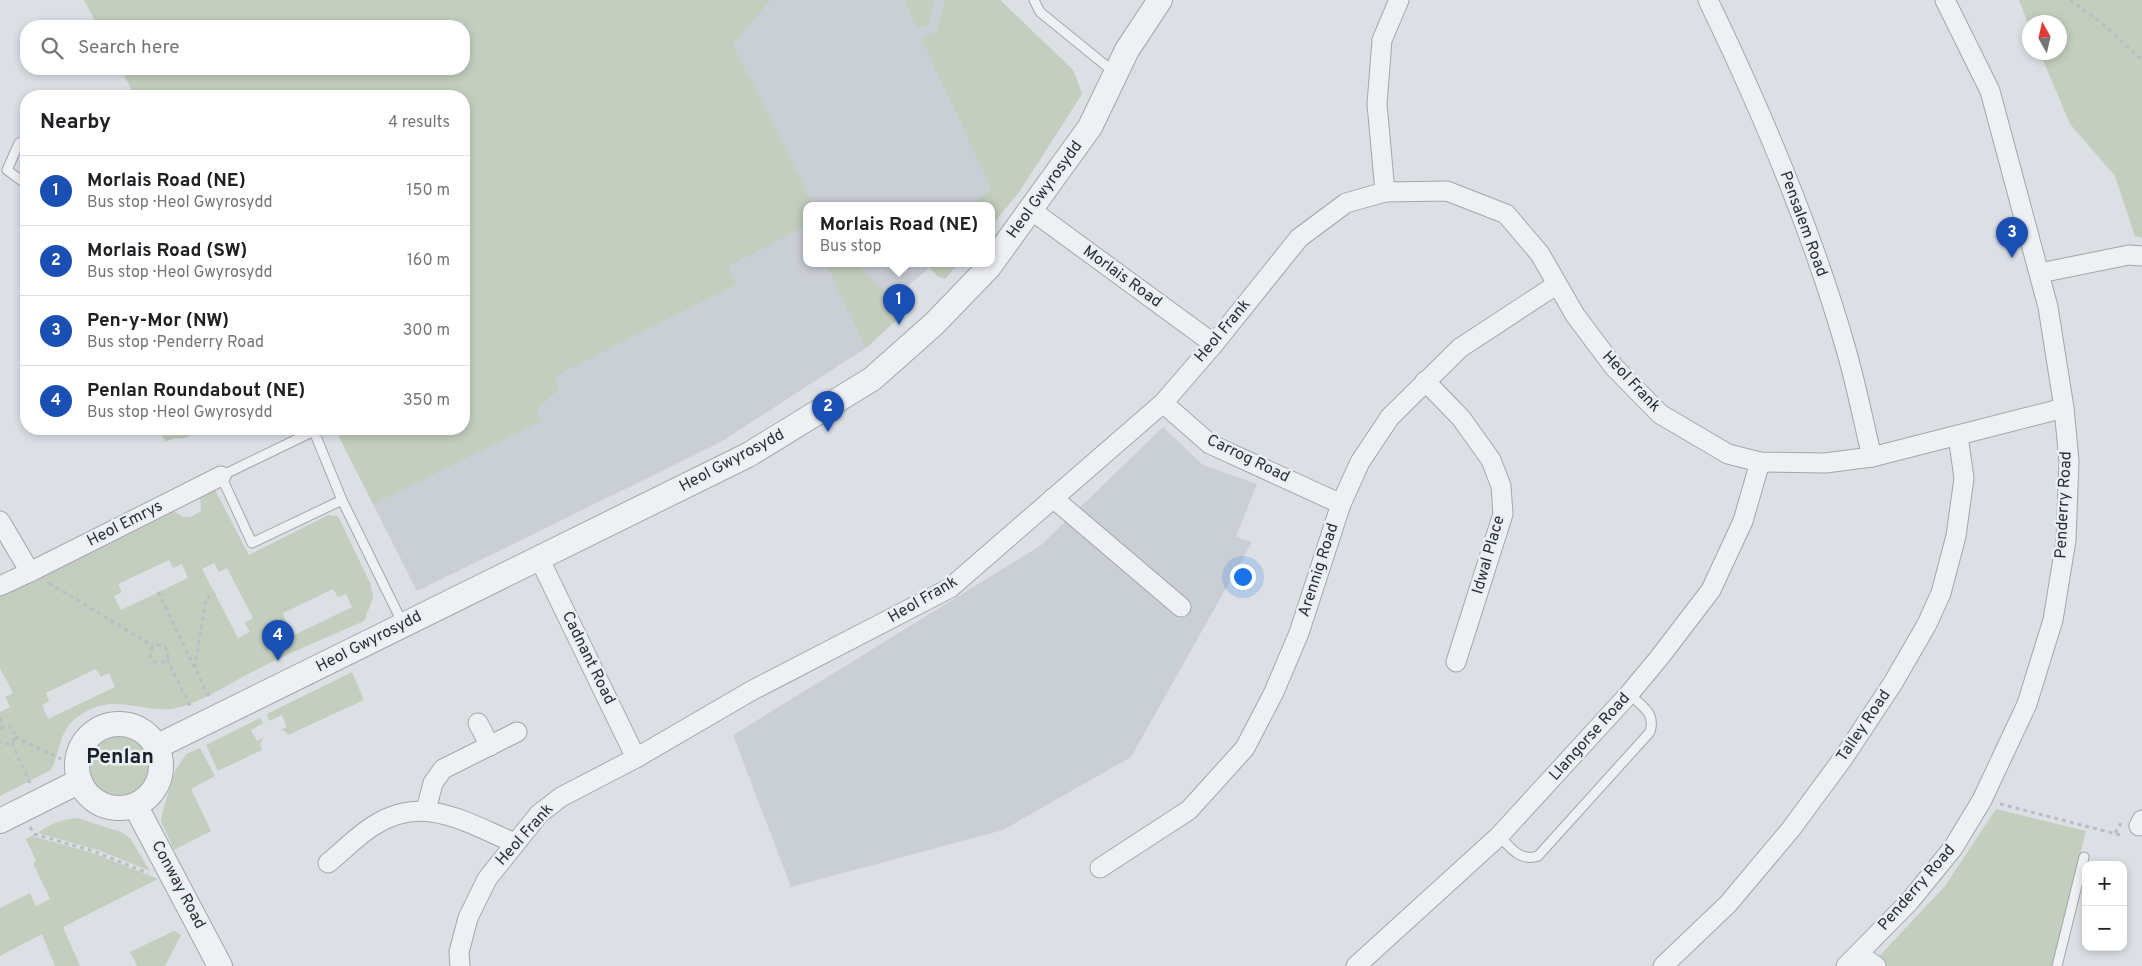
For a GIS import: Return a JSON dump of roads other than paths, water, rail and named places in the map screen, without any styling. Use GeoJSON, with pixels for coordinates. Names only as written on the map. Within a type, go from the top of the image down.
{"type":"FeatureCollection","features":[{"type":"Feature","properties":{"kind":"street","name":"Heol Gwyrosydd"},"geometry":{"type":"LineString","coordinates":[[995,259],[1090,127],[1117,75],[1127,50],[1160,0]]}},
{"type":"Feature","properties":{"kind":"street"},"geometry":{"type":"LineString","coordinates":[[1385,192],[1377,104],[1382,40],[1399,0]]}},
{"type":"Feature","properties":{"kind":"street","name":"Pensalem Road"},"geometry":{"type":"LineString","coordinates":[[1708,0],[1755,98],[1809,237],[1846,347],[1872,457]]}},
{"type":"Feature","properties":{"kind":"street","name":"Penderry Road"},"geometry":{"type":"LineString","coordinates":[[1852,960],[1909,902],[1953,848],[1982,800],[2027,704],[2053,620],[2066,540],[2069,461],[2064,408],[2048,307],[1990,91],[1945,0]]}},
{"type":"Feature","properties":{"kind":"street","name":"Heol Frank"},"geometry":{"type":"LineString","coordinates":[[460,966],[459,952],[468,918],[487,879],[539,814],[561,797],[636,758],[751,690],[950,588],[1162,403],[1214,344],[1299,238],[1346,203],[1385,192],[1447,191],[1506,214],[1540,254],[1556,285],[1575,315],[1614,367],[1660,414],[1728,454],[1760,462],[1825,463],[1872,457],[2064,408]]}},
{"type":"Feature","properties":{"kind":"street","name":"Morlais Road"},"geometry":{"type":"LineString","coordinates":[[1030,210],[1214,344]]}},
{"type":"Feature","properties":{"kind":"street"},"geometry":{"type":"LineString","coordinates":[[2040,273],[2130,254],[2142,256]]}},
{"type":"Feature","properties":{"kind":"street","name":"Heol Gwyrosydd"},"geometry":{"type":"LineString","coordinates":[[156,747],[229,713],[403,624],[748,455],[872,379],[934,324],[989,267]]}},
{"type":"Feature","properties":{"kind":"street","name":"Arennig Road"},"geometry":{"type":"LineString","coordinates":[[1100,868],[1189,810],[1245,748],[1274,692],[1299,633],[1341,504],[1360,462],[1390,418],[1460,348],[1556,285]]}},
{"type":"Feature","properties":{"kind":"street","name":"Idwal Place"},"geometry":{"type":"LineString","coordinates":[[1425,381],[1461,418],[1491,460],[1502,486],[1503,514],[1456,662]]}},
{"type":"Feature","properties":{"kind":"street","name":"Carrog Road"},"geometry":{"type":"LineString","coordinates":[[1162,403],[1210,444],[1341,504]]}},
{"type":"Feature","properties":{"kind":"street","name":"Talley Road"},"geometry":{"type":"LineString","coordinates":[[1663,966],[1728,904],[1792,829],[1844,757],[1893,683],[1927,624],[1941,593],[1956,536],[1964,478],[1958,436]]}},
{"type":"Feature","properties":{"kind":"street","name":"Llangorse Road"},"geometry":{"type":"LineString","coordinates":[[1356,966],[1499,836],[1629,694],[1711,590],[1743,520],[1760,462]]}},
{"type":"Feature","properties":{"kind":"street","name":"Heol Emrys"},"geometry":{"type":"LineString","coordinates":[[0,586],[221,476]]}},
{"type":"Feature","properties":{"kind":"street"},"geometry":{"type":"LineString","coordinates":[[1052,498],[1181,607]]}},
{"type":"Feature","properties":{"kind":"street"},"geometry":{"type":"LineString","coordinates":[[0,521],[32,570]]}},
{"type":"Feature","properties":{"kind":"street","name":"Cadnant Road"},"geometry":{"type":"LineString","coordinates":[[539,558],[636,758]]}},
{"type":"Feature","properties":{"kind":"street"},"geometry":{"type":"LineString","coordinates":[[478,723],[490,746]]}},
{"type":"Feature","properties":{"kind":"street"},"geometry":{"type":"LineString","coordinates":[[123,724],[137,728],[148,736],[156,747],[160,761],[160,775],[155,788],[146,798],[135,805],[123,808],[99,804],[89,796],[80,781],[77,762],[79,750],[96,730],[109,725],[123,724]]}},
{"type":"Feature","properties":{"kind":"street"},"geometry":{"type":"LineString","coordinates":[[426,810],[433,783],[443,769],[517,732]]}},
{"type":"Feature","properties":{"kind":"street"},"geometry":{"type":"LineString","coordinates":[[0,820],[80,781]]}},
{"type":"Feature","properties":{"kind":"street","name":"Conway Road"},"geometry":{"type":"LineString","coordinates":[[135,805],[218,965]]}},
{"type":"Feature","properties":{"kind":"street"},"geometry":{"type":"LineString","coordinates":[[328,863],[372,827],[392,815],[426,810],[443,814],[515,843]]}},
{"type":"Feature","properties":{"kind":"street"},"geometry":{"type":"LineString","coordinates":[[1852,960],[1876,966]]}},
{"type":"Feature","properties":{"kind":"lane"},"geometry":{"type":"LineString","coordinates":[[1034,0],[1040,12],[1117,75]]}},
{"type":"Feature","properties":{"kind":"lane"},"geometry":{"type":"LineString","coordinates":[[20,143],[7,170],[20,180]]}},
{"type":"Feature","properties":{"kind":"lane"},"geometry":{"type":"LineString","coordinates":[[303,435],[221,476],[252,543],[342,500]]}},
{"type":"Feature","properties":{"kind":"lane"},"geometry":{"type":"LineString","coordinates":[[315,435],[342,500],[403,624]]}},
{"type":"Feature","properties":{"kind":"lane"},"geometry":{"type":"LineString","coordinates":[[1499,836],[1521,857],[1529,859],[1538,856],[1650,732],[1653,722],[1649,712],[1629,694]]}},
{"type":"Feature","properties":{"kind":"lane"},"geometry":{"type":"LineString","coordinates":[[2057,966],[2084,857]]}},
{"type":"Feature","properties":{"kind":"place","name":"Pen-y-Mor (NW)"},"geometry":{"type":"Point","coordinates":[2012,258]}},
{"type":"Feature","properties":{"kind":"place","name":"Morlais Road (NE)"},"geometry":{"type":"Point","coordinates":[899,325]}},
{"type":"Feature","properties":{"kind":"place","name":"Morlais Road (SW)"},"geometry":{"type":"Point","coordinates":[828,432]}},
{"type":"Feature","properties":{"kind":"place","name":"Penlan Roundabout (NE)"},"geometry":{"type":"Point","coordinates":[278,661]}},
{"type":"Feature","properties":{"kind":"district","name":"Penlan"},"geometry":{"type":"Point","coordinates":[120,757]}}]}
